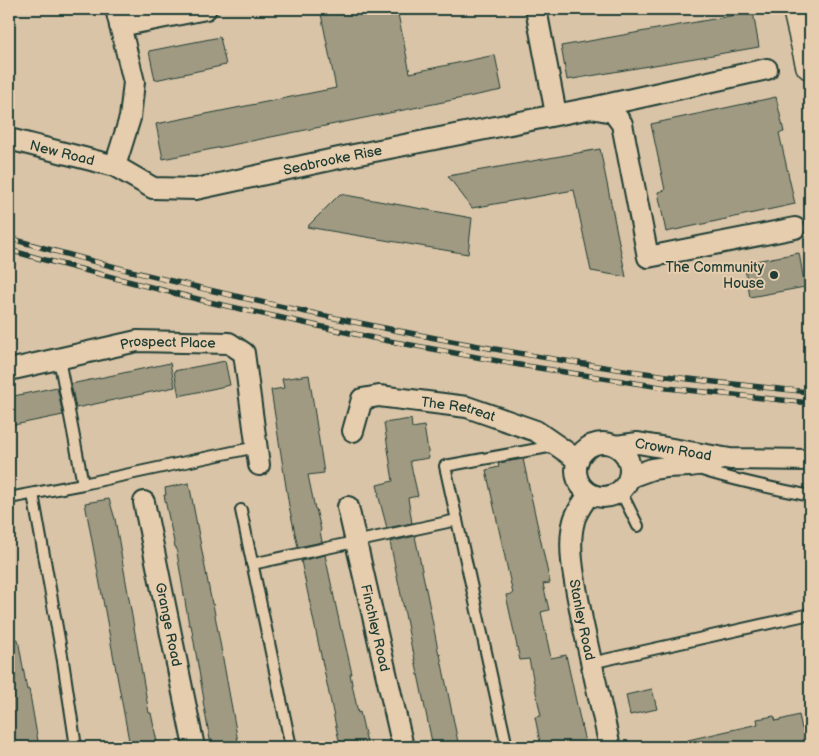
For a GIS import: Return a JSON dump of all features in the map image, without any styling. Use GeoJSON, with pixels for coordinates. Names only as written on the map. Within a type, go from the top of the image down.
{"type":"FeatureCollection","features":[{"type":"Feature","properties":{"kind":"main road"},"geometry":{"type":"LineString","coordinates":[[796,9],[810,65]]}},
{"type":"Feature","properties":{"kind":"street"},"geometry":{"type":"LineString","coordinates":[[115,166],[130,118],[134,82],[118,18],[206,9]]}},
{"type":"Feature","properties":{"kind":"street"},"geometry":{"type":"LineString","coordinates":[[536,9],[556,114]]}},
{"type":"Feature","properties":{"kind":"street","name":"Seabrooke Rise"},"geometry":{"type":"LineString","coordinates":[[115,166],[153,188],[196,190],[348,156],[591,108],[767,69]]}},
{"type":"Feature","properties":{"kind":"street","name":"Seabrooke Rise"},"geometry":{"type":"LineString","coordinates":[[591,108],[613,112],[622,124],[648,257],[795,228]]}},
{"type":"Feature","properties":{"kind":"street","name":"New Road"},"geometry":{"type":"LineString","coordinates":[[9,139],[115,166]]}},
{"type":"Feature","properties":{"kind":"street","name":"Prospect Place"},"geometry":{"type":"LineString","coordinates":[[9,370],[137,341],[229,343],[244,352],[258,456]]}},
{"type":"Feature","properties":{"kind":"street","name":"The Retreat"},"geometry":{"type":"LineString","coordinates":[[353,431],[362,399],[379,396],[467,407],[536,431],[578,460]]}},
{"type":"Feature","properties":{"kind":"street"},"geometry":{"type":"LineString","coordinates":[[598,443],[607,444],[616,446],[624,451],[629,459],[631,468],[625,485],[613,496],[605,498],[596,497],[583,489],[579,482],[576,475],[578,460],[590,446],[598,443]]}},
{"type":"Feature","properties":{"kind":"street","name":"Crown Road"},"geometry":{"type":"LineString","coordinates":[[616,446],[638,443],[730,459],[810,460]]}},
{"type":"Feature","properties":{"kind":"street","name":"Crown Road"},"geometry":{"type":"LineString","coordinates":[[625,485],[652,468],[690,466],[730,459]]}},
{"type":"Feature","properties":{"kind":"street","name":"Stanley Road"},"geometry":{"type":"LineString","coordinates":[[589,494],[574,520],[571,544],[574,576],[610,747]]}},
{"type":"Feature","properties":{"kind":"street","name":"Grange Road"},"geometry":{"type":"LineString","coordinates":[[144,502],[194,747]]}},
{"type":"Feature","properties":{"kind":"street","name":"Finchley Road"},"geometry":{"type":"LineString","coordinates":[[348,508],[403,747]]}},
{"type":"Feature","properties":{"kind":"lane"},"geometry":{"type":"LineString","coordinates":[[59,359],[83,484]]}},
{"type":"Feature","properties":{"kind":"lane"},"geometry":{"type":"LineString","coordinates":[[507,747],[445,466],[557,445]]}},
{"type":"Feature","properties":{"kind":"lane"},"geometry":{"type":"LineString","coordinates":[[9,498],[258,456]]}},
{"type":"Feature","properties":{"kind":"lane"},"geometry":{"type":"LineString","coordinates":[[690,466],[775,489],[810,496]]}},
{"type":"Feature","properties":{"kind":"lane"},"geometry":{"type":"LineString","coordinates":[[625,485],[638,526]]}},
{"type":"Feature","properties":{"kind":"lane"},"geometry":{"type":"LineString","coordinates":[[33,494],[63,661],[76,747]]}},
{"type":"Feature","properties":{"kind":"lane"},"geometry":{"type":"LineString","coordinates":[[241,510],[291,747]]}},
{"type":"Feature","properties":{"kind":"lane"},"geometry":{"type":"LineString","coordinates":[[252,564],[457,520]]}},
{"type":"Feature","properties":{"kind":"lane"},"geometry":{"type":"LineString","coordinates":[[591,663],[810,614]]}},
{"type":"Feature","properties":{"kind":"building"},"geometry":{"type":"Polygon","coordinates":[[[320,9],[397,9],[410,73],[495,55],[502,90],[163,159],[156,124],[336,88],[320,9]]]}},
{"type":"Feature","properties":{"kind":"building"},"geometry":{"type":"Polygon","coordinates":[[[753,12],[759,47],[567,80],[561,46],[753,12]]]}},
{"type":"Feature","properties":{"kind":"building"},"geometry":{"type":"Polygon","coordinates":[[[220,37],[226,65],[155,80],[149,51],[220,37]]]}},
{"type":"Feature","properties":{"kind":"building"},"geometry":{"type":"Polygon","coordinates":[[[776,97],[784,132],[779,133],[795,204],[666,232],[658,192],[665,190],[651,124],[776,97]]]}},
{"type":"Feature","properties":{"kind":"building"},"geometry":{"type":"Polygon","coordinates":[[[600,149],[626,277],[591,271],[574,190],[472,208],[448,176],[600,149]]]}},
{"type":"Feature","properties":{"kind":"building"},"geometry":{"type":"Polygon","coordinates":[[[340,194],[472,218],[468,254],[307,227],[340,194]]]}},
{"type":"Feature","properties":{"kind":"building","name":"The Community House"},"geometry":{"type":"Polygon","coordinates":[[[799,253],[805,287],[750,297],[744,263],[799,253]]]}},
{"type":"Feature","properties":{"kind":"building"},"geometry":{"type":"Polygon","coordinates":[[[225,361],[230,385],[179,396],[174,371],[225,361]]]}},
{"type":"Feature","properties":{"kind":"building"},"geometry":{"type":"Polygon","coordinates":[[[170,363],[175,387],[76,408],[71,384],[170,363]]]}},
{"type":"Feature","properties":{"kind":"building"},"geometry":{"type":"Polygon","coordinates":[[[309,375],[324,473],[308,475],[322,542],[298,547],[289,506],[271,390],[284,388],[282,379],[309,375]]]}},
{"type":"Feature","properties":{"kind":"building"},"geometry":{"type":"Polygon","coordinates":[[[57,387],[63,415],[9,426],[9,397],[57,387]]]}},
{"type":"Feature","properties":{"kind":"building"},"geometry":{"type":"Polygon","coordinates":[[[411,419],[412,428],[424,426],[429,458],[410,461],[418,496],[408,498],[412,523],[387,528],[377,485],[393,481],[384,423],[411,419]]]}},
{"type":"Feature","properties":{"kind":"building"},"geometry":{"type":"Polygon","coordinates":[[[523,459],[550,583],[543,584],[549,610],[541,612],[551,658],[566,655],[586,747],[541,747],[535,717],[541,716],[529,659],[520,660],[506,595],[513,594],[486,470],[499,467],[498,463],[523,459]]]}},
{"type":"Feature","properties":{"kind":"building"},"geometry":{"type":"Polygon","coordinates":[[[189,483],[239,747],[213,747],[212,740],[210,740],[191,625],[189,625],[176,547],[164,495],[166,495],[165,488],[189,483]]]}},
{"type":"Feature","properties":{"kind":"building"},"geometry":{"type":"Polygon","coordinates":[[[109,499],[115,519],[149,713],[151,713],[158,747],[130,747],[85,503],[109,499]]]}},
{"type":"Feature","properties":{"kind":"building"},"geometry":{"type":"Polygon","coordinates":[[[415,536],[459,747],[433,747],[412,650],[390,542],[415,536]]]}},
{"type":"Feature","properties":{"kind":"building"},"geometry":{"type":"Polygon","coordinates":[[[325,555],[352,674],[350,674],[358,713],[360,712],[368,747],[341,747],[338,736],[301,561],[325,555]]]}},
{"type":"Feature","properties":{"kind":"building"},"geometry":{"type":"Polygon","coordinates":[[[18,639],[39,747],[9,747],[9,640],[18,639]]]}},
{"type":"Feature","properties":{"kind":"building"},"geometry":{"type":"Polygon","coordinates":[[[652,689],[657,709],[630,715],[626,695],[652,689]]]}},
{"type":"Feature","properties":{"kind":"building"},"geometry":{"type":"Polygon","coordinates":[[[799,715],[802,729],[807,728],[810,747],[689,747],[688,740],[758,724],[757,719],[774,716],[776,721],[799,715]]]}},
{"type":"Feature","properties":{"kind":"railway"},"geometry":{"type":"LineString","coordinates":[[9,238],[218,292],[429,337],[619,369],[703,381],[810,392]]}},
{"type":"Feature","properties":{"kind":"railway"},"geometry":{"type":"LineString","coordinates":[[9,250],[209,302],[373,338],[520,365],[667,388],[810,403]]}},
{"type":"Feature","properties":{"kind":"place","name":"The Community House"},"geometry":{"type":"Point","coordinates":[774,275]}}]}
